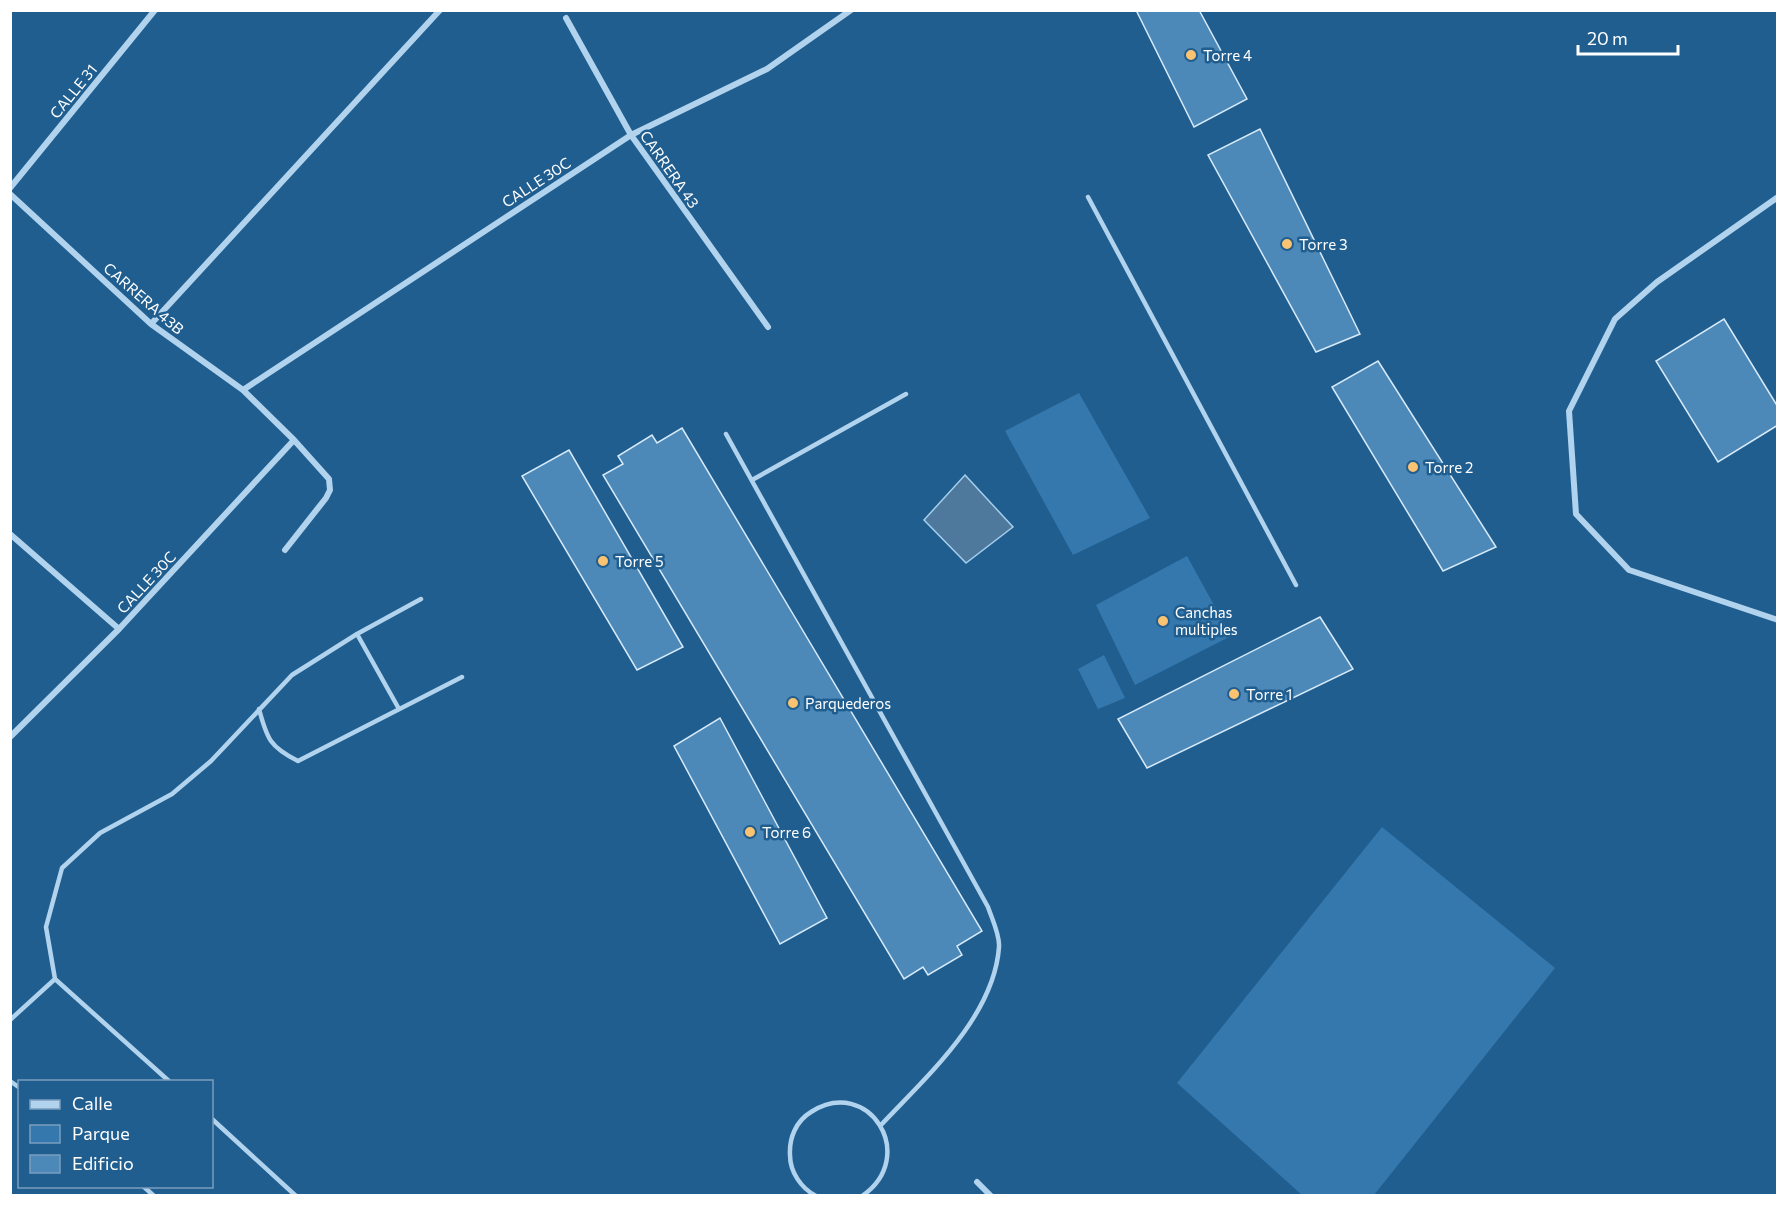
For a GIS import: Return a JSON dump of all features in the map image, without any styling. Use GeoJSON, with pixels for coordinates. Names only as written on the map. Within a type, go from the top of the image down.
{"type":"FeatureCollection","features":[{"type":"Feature","properties":{"kind":"street","name":"CALLE 31"},"geometry":{"type":"LineString","coordinates":[[10,188],[155,10]]}},
{"type":"Feature","properties":{"kind":"street"},"geometry":{"type":"LineString","coordinates":[[151,324],[440,10]]}},
{"type":"Feature","properties":{"kind":"street","name":"CALLE 30C"},"geometry":{"type":"LineString","coordinates":[[243,390],[631,135],[767,69],[851,10]]}},
{"type":"Feature","properties":{"kind":"street","name":"CARRERA 43"},"geometry":{"type":"LineString","coordinates":[[566,18],[631,135],[768,327]]}},
{"type":"Feature","properties":{"kind":"street","name":"CARRERA 43B"},"geometry":{"type":"LineString","coordinates":[[10,194],[151,324],[243,390],[294,440],[329,479],[330,490],[285,550]]}},
{"type":"Feature","properties":{"kind":"street"},"geometry":{"type":"LineString","coordinates":[[1778,197],[1657,282],[1615,319],[1569,411],[1576,514],[1629,570],[1778,620]]}},
{"type":"Feature","properties":{"kind":"street","name":"CALLE 30C"},"geometry":{"type":"LineString","coordinates":[[10,737],[119,629],[294,440]]}},
{"type":"Feature","properties":{"kind":"street"},"geometry":{"type":"LineString","coordinates":[[10,534],[119,629]]}},
{"type":"Feature","properties":{"kind":"street"},"geometry":{"type":"LineString","coordinates":[[977,1182],[991,1196]]}},
{"type":"Feature","properties":{"kind":"lane"},"geometry":{"type":"LineString","coordinates":[[1089,196],[1296,585]]}},
{"type":"Feature","properties":{"kind":"lane"},"geometry":{"type":"LineString","coordinates":[[752,480],[906,394]]}},
{"type":"Feature","properties":{"kind":"lane"},"geometry":{"type":"LineString","coordinates":[[726,434],[988,907],[999,945],[992,976],[980,1006],[963,1036],[881,1125]]}},
{"type":"Feature","properties":{"kind":"lane"},"geometry":{"type":"LineString","coordinates":[[168,1080],[56,979],[46,927],[62,868],[100,833],[172,794],[211,761],[292,675],[357,634],[421,598]]}},
{"type":"Feature","properties":{"kind":"lane"},"geometry":{"type":"LineString","coordinates":[[357,634],[399,709]]}},
{"type":"Feature","properties":{"kind":"lane"},"geometry":{"type":"LineString","coordinates":[[259,709],[266,734],[279,752],[298,760],[462,677]]}},
{"type":"Feature","properties":{"kind":"lane"},"geometry":{"type":"LineString","coordinates":[[10,1020],[56,979]]}},
{"type":"Feature","properties":{"kind":"lane"},"geometry":{"type":"LineString","coordinates":[[816,1196],[808,1192],[797,1179],[790,1163],[790,1146],[795,1129],[805,1115],[819,1106],[837,1102],[854,1104],[869,1112],[881,1125],[887,1141],[888,1158],[883,1175],[873,1188],[862,1196]]}},
{"type":"Feature","properties":{"kind":"lane"},"geometry":{"type":"LineString","coordinates":[[213,1120],[296,1196]]}},
{"type":"Feature","properties":{"kind":"green space"},"geometry":{"type":"Polygon","coordinates":[[[1079,393],[1150,518],[1073,555],[1005,431],[1079,393]]]}},
{"type":"Feature","properties":{"kind":"green space","name":"Canchas multiples"},"geometry":{"type":"Polygon","coordinates":[[[1187,556],[1231,636],[1135,685],[1096,605],[1187,556]]]}},
{"type":"Feature","properties":{"kind":"green space"},"geometry":{"type":"Polygon","coordinates":[[[1104,655],[1125,698],[1098,709],[1078,669],[1104,655]]]}},
{"type":"Feature","properties":{"kind":"green space"},"geometry":{"type":"Polygon","coordinates":[[[1382,827],[1555,968],[1374,1195],[1302,1195],[1177,1083],[1382,827]]]}},
{"type":"Feature","properties":{"kind":"shaded area"},"geometry":{"type":"Polygon","coordinates":[[[965,475],[1013,527],[966,563],[924,520],[965,475]]]}},
{"type":"Feature","properties":{"kind":"building","name":"Torre 4"},"geometry":{"type":"Polygon","coordinates":[[[1136,10],[1199,10],[1247,99],[1194,127],[1136,10]]]}},
{"type":"Feature","properties":{"kind":"building","name":"Torre 3"},"geometry":{"type":"Polygon","coordinates":[[[1260,129],[1360,334],[1316,352],[1208,155],[1260,129]]]}},
{"type":"Feature","properties":{"kind":"building"},"geometry":{"type":"Polygon","coordinates":[[[1724,319],[1778,407],[1778,425],[1718,462],[1656,361],[1724,319]]]}},
{"type":"Feature","properties":{"kind":"building","name":"Torre 2"},"geometry":{"type":"Polygon","coordinates":[[[1378,361],[1496,547],[1443,571],[1332,387],[1378,361]]]}},
{"type":"Feature","properties":{"kind":"building","name":"Parquederos"},"geometry":{"type":"Polygon","coordinates":[[[682,428],[982,931],[957,946],[962,955],[928,975],[923,967],[904,979],[603,475],[623,464],[618,456],[652,435],[657,443],[682,428]]]}},
{"type":"Feature","properties":{"kind":"building","name":"Torre 5"},"geometry":{"type":"Polygon","coordinates":[[[569,450],[683,647],[637,670],[522,476],[569,450]]]}},
{"type":"Feature","properties":{"kind":"building","name":"Torre 1"},"geometry":{"type":"Polygon","coordinates":[[[1320,617],[1353,669],[1147,768],[1118,719],[1320,617]]]}},
{"type":"Feature","properties":{"kind":"building","name":"Torre 6"},"geometry":{"type":"Polygon","coordinates":[[[720,718],[827,918],[780,944],[674,746],[720,718]]]}},
{"type":"Feature","properties":{"kind":"place","name":"Torre 4"},"geometry":{"type":"Point","coordinates":[1191,55]}},
{"type":"Feature","properties":{"kind":"place","name":"Torre 3"},"geometry":{"type":"Point","coordinates":[1287,244]}},
{"type":"Feature","properties":{"kind":"place","name":"Torre 2"},"geometry":{"type":"Point","coordinates":[1413,467]}},
{"type":"Feature","properties":{"kind":"place","name":"Torre 5"},"geometry":{"type":"Point","coordinates":[603,561]}},
{"type":"Feature","properties":{"kind":"place","name":"Canchas multiples"},"geometry":{"type":"Point","coordinates":[1163,621]}},
{"type":"Feature","properties":{"kind":"place","name":"Torre 1"},"geometry":{"type":"Point","coordinates":[1234,694]}},
{"type":"Feature","properties":{"kind":"place","name":"Parquederos"},"geometry":{"type":"Point","coordinates":[793,703]}},
{"type":"Feature","properties":{"kind":"place","name":"Torre 6"},"geometry":{"type":"Point","coordinates":[750,832]}}]}
